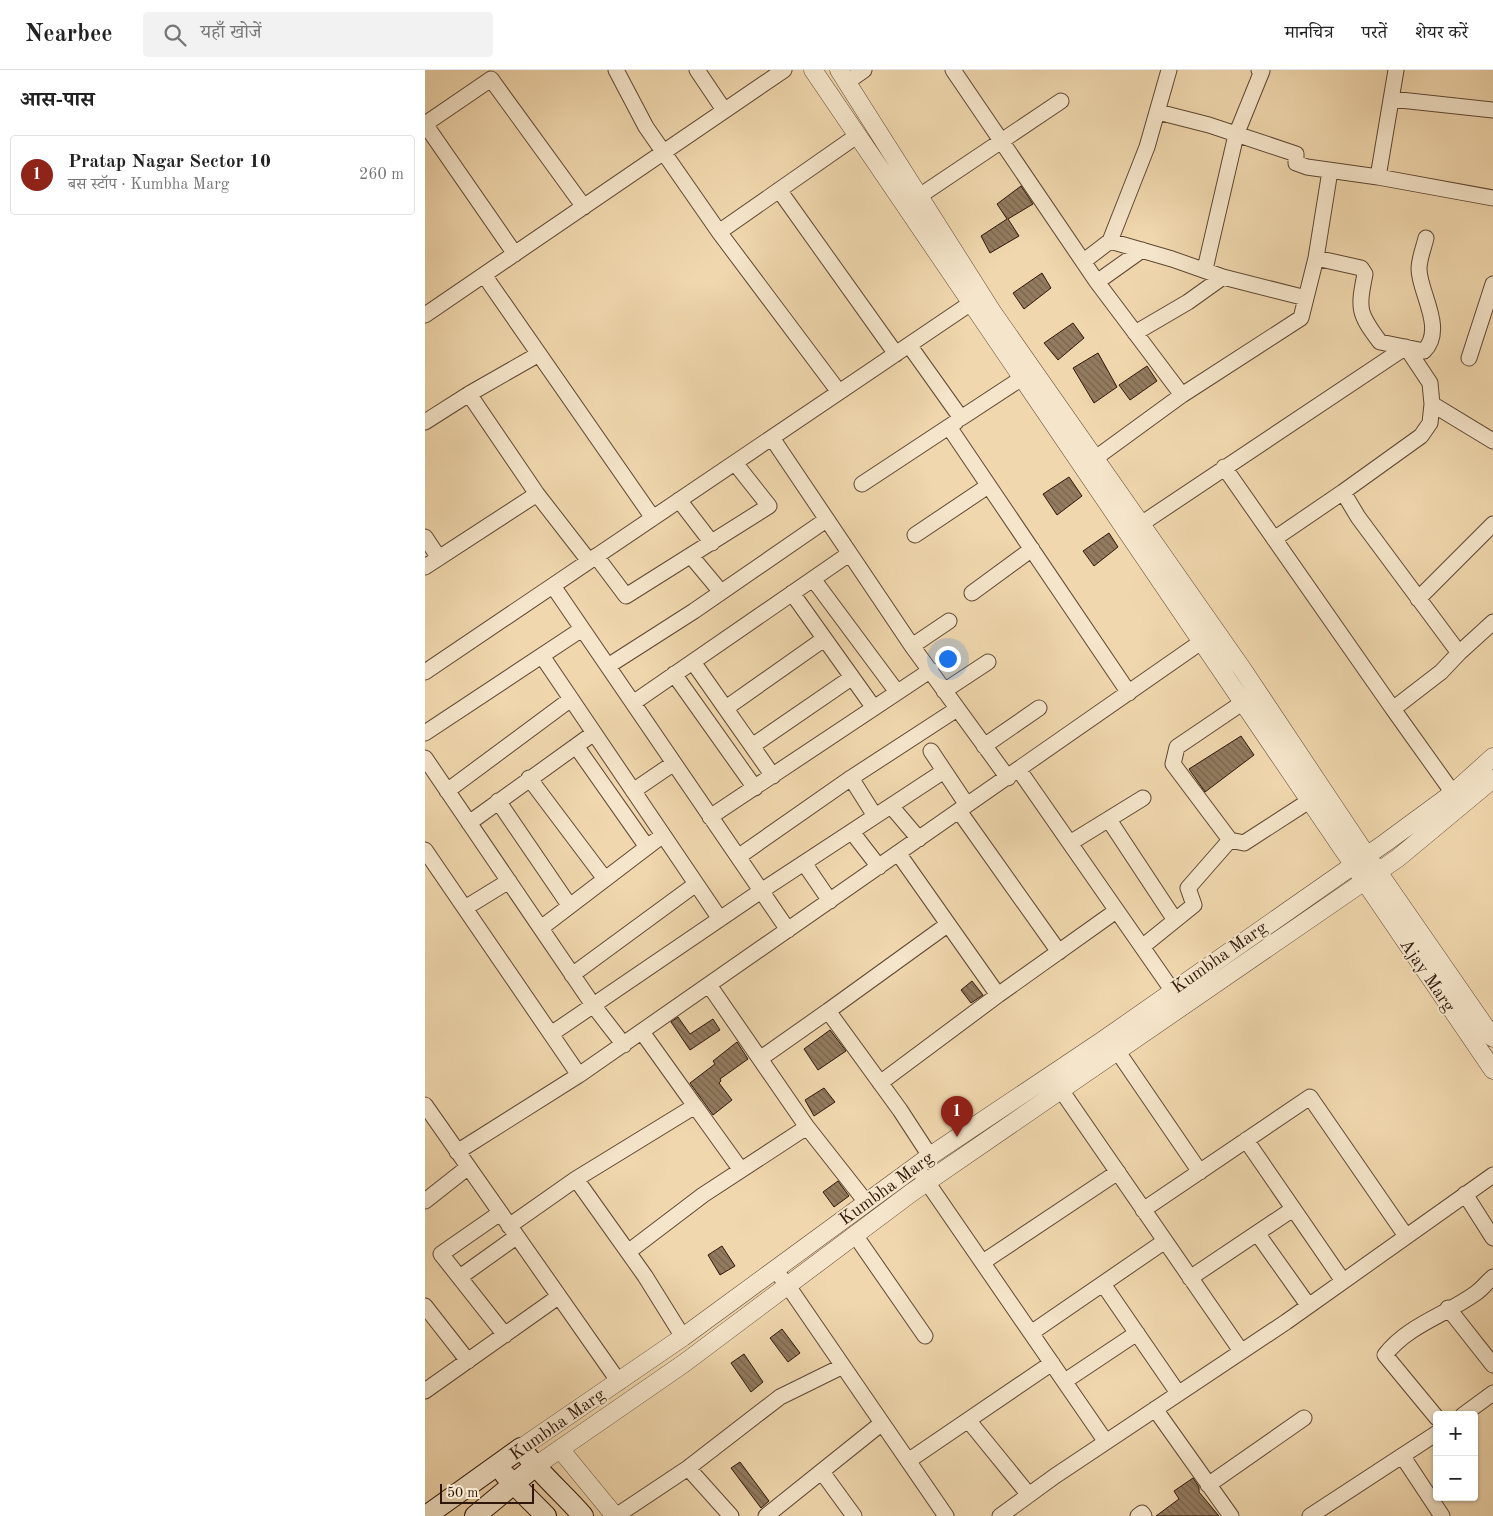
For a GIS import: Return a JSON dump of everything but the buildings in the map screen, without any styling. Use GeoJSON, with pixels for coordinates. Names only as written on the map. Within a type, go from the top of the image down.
{"type":"FeatureCollection","features":[{"type":"Feature","properties":{"kind":"main road","name":"Kumbha Marg"},"geometry":{"type":"LineString","coordinates":[[426,1516],[521,1448]]}},
{"type":"Feature","properties":{"kind":"main road"},"geometry":{"type":"LineString","coordinates":[[521,1448],[535,1467],[567,1497],[583,1516]]}},
{"type":"Feature","properties":{"kind":"main road"},"geometry":{"type":"LineString","coordinates":[[498,1466],[513,1486],[546,1516]]}},
{"type":"Feature","properties":{"kind":"main road","name":"Kumbha Marg"},"geometry":{"type":"LineString","coordinates":[[475,1516],[535,1467]]}},
{"type":"Feature","properties":{"kind":"street"},"geometry":{"type":"LineString","coordinates":[[615,70],[646,127],[719,232],[839,392]]}},
{"type":"Feature","properties":{"kind":"street"},"geometry":{"type":"LineString","coordinates":[[697,70],[724,110]]}},
{"type":"Feature","properties":{"kind":"street"},"geometry":{"type":"LineString","coordinates":[[428,307],[484,275],[784,70]]}},
{"type":"Feature","properties":{"kind":"street"},"geometry":{"type":"LineString","coordinates":[[813,70],[1022,378],[1089,463],[1141,524],[1217,632],[1359,860]]}},
{"type":"Feature","properties":{"kind":"street"},"geometry":{"type":"LineString","coordinates":[[865,70],[843,76],[1201,642],[1309,801],[1359,860]]}},
{"type":"Feature","properties":{"kind":"street"},"geometry":{"type":"LineString","coordinates":[[1083,261],[1110,241],[1147,147],[1169,70]]}},
{"type":"Feature","properties":{"kind":"street"},"geometry":{"type":"LineString","coordinates":[[1205,269],[1237,135],[1261,71],[1259,70]]}},
{"type":"Feature","properties":{"kind":"street"},"geometry":{"type":"LineString","coordinates":[[1378,177],[1397,70]]}},
{"type":"Feature","properties":{"kind":"street"},"geometry":{"type":"LineString","coordinates":[[958,72],[1000,141],[1097,282],[1182,396]]}},
{"type":"Feature","properties":{"kind":"street"},"geometry":{"type":"LineString","coordinates":[[515,254],[425,124],[491,79],[584,207]]}},
{"type":"Feature","properties":{"kind":"street"},"geometry":{"type":"LineString","coordinates":[[1391,99],[1493,110]]}},
{"type":"Feature","properties":{"kind":"street"},"geometry":{"type":"LineString","coordinates":[[918,197],[1061,101]]}},
{"type":"Feature","properties":{"kind":"street"},"geometry":{"type":"LineString","coordinates":[[1158,112],[1296,154],[1296,163],[1307,168],[1378,177],[1493,198]]}},
{"type":"Feature","properties":{"kind":"street"},"geometry":{"type":"LineString","coordinates":[[719,232],[858,135]]}},
{"type":"Feature","properties":{"kind":"street"},"geometry":{"type":"LineString","coordinates":[[1089,463],[1182,396],[1301,318],[1316,258],[1329,171]]}},
{"type":"Feature","properties":{"kind":"street"},"geometry":{"type":"LineString","coordinates":[[779,190],[895,354]]}},
{"type":"Feature","properties":{"kind":"street"},"geometry":{"type":"LineString","coordinates":[[1316,258],[1361,268],[1365,274],[1360,310],[1367,325],[1380,342],[1424,351],[1429,345],[1433,315],[1419,269],[1426,238]]}},
{"type":"Feature","properties":{"kind":"street"},"geometry":{"type":"LineString","coordinates":[[1110,241],[1205,269],[1223,277],[1306,298]]}},
{"type":"Feature","properties":{"kind":"street"},"geometry":{"type":"LineString","coordinates":[[1097,282],[1141,250]]}},
{"type":"Feature","properties":{"kind":"street"},"geometry":{"type":"LineString","coordinates":[[484,275],[653,518]]}},
{"type":"Feature","properties":{"kind":"street"},"geometry":{"type":"LineString","coordinates":[[1135,333],[1188,302],[1223,277]]}},
{"type":"Feature","properties":{"kind":"street"},"geometry":{"type":"LineString","coordinates":[[1469,358],[1493,284]]}},
{"type":"Feature","properties":{"kind":"street"},"geometry":{"type":"LineString","coordinates":[[426,668],[553,586],[971,303]]}},
{"type":"Feature","properties":{"kind":"street"},"geometry":{"type":"LineString","coordinates":[[909,345],[955,423],[988,486],[1129,693]]}},
{"type":"Feature","properties":{"kind":"street"},"geometry":{"type":"LineString","coordinates":[[1274,539],[1421,436],[1430,423],[1432,404],[1430,383],[1406,347]]}},
{"type":"Feature","properties":{"kind":"street"},"geometry":{"type":"LineString","coordinates":[[1141,524],[1224,468],[1282,432],[1406,347]]}},
{"type":"Feature","properties":{"kind":"street"},"geometry":{"type":"LineString","coordinates":[[425,422],[469,394],[539,354]]}},
{"type":"Feature","properties":{"kind":"street"},"geometry":{"type":"LineString","coordinates":[[862,484],[1022,378]]}},
{"type":"Feature","properties":{"kind":"street"},"geometry":{"type":"LineString","coordinates":[[469,394],[537,494],[592,559],[627,596],[769,506],[735,462]]}},
{"type":"Feature","properties":{"kind":"street"},"geometry":{"type":"LineString","coordinates":[[1432,404],[1493,441]]}},
{"type":"Feature","properties":{"kind":"street"},"geometry":{"type":"LineString","coordinates":[[772,438],[912,646],[984,746],[1013,774],[1070,843],[1172,990]]}},
{"type":"Feature","properties":{"kind":"street"},"geometry":{"type":"LineString","coordinates":[[1224,468],[1453,793]]}},
{"type":"Feature","properties":{"kind":"street"},"geometry":{"type":"LineString","coordinates":[[915,535],[988,486]]}},
{"type":"Feature","properties":{"kind":"street"},"geometry":{"type":"LineString","coordinates":[[1343,492],[1358,517],[1459,653]]}},
{"type":"Feature","properties":{"kind":"street"},"geometry":{"type":"LineString","coordinates":[[425,567],[537,494]]}},
{"type":"Feature","properties":{"kind":"street"},"geometry":{"type":"LineString","coordinates":[[679,500],[712,543]]}},
{"type":"Feature","properties":{"kind":"street"},"geometry":{"type":"LineString","coordinates":[[607,666],[721,592],[826,520]]}},
{"type":"Feature","properties":{"kind":"street"},"geometry":{"type":"LineString","coordinates":[[1418,599],[1493,524]]}},
{"type":"Feature","properties":{"kind":"street"},"geometry":{"type":"LineString","coordinates":[[425,537],[439,558]]}},
{"type":"Feature","properties":{"kind":"street"},"geometry":{"type":"LineString","coordinates":[[972,593],[1032,550]]}},
{"type":"Feature","properties":{"kind":"street"},"geometry":{"type":"LineString","coordinates":[[633,703],[849,554]]}},
{"type":"Feature","properties":{"kind":"street"},"geometry":{"type":"LineString","coordinates":[[691,556],[721,592]]}},
{"type":"Feature","properties":{"kind":"street"},"geometry":{"type":"LineString","coordinates":[[813,579],[897,692]]}},
{"type":"Feature","properties":{"kind":"street"},"geometry":{"type":"LineString","coordinates":[[553,586],[788,930]]}},
{"type":"Feature","properties":{"kind":"street"},"geometry":{"type":"LineString","coordinates":[[792,593],[874,708]]}},
{"type":"Feature","properties":{"kind":"street"},"geometry":{"type":"LineString","coordinates":[[912,646],[949,621]]}},
{"type":"Feature","properties":{"kind":"street"},"geometry":{"type":"LineString","coordinates":[[1393,708],[1441,672],[1493,622]]}},
{"type":"Feature","properties":{"kind":"street"},"geometry":{"type":"LineString","coordinates":[[425,733],[582,629]]}},
{"type":"Feature","properties":{"kind":"street"},"geometry":{"type":"LineString","coordinates":[[457,1152],[624,1045],[1217,632]]}},
{"type":"Feature","properties":{"kind":"street"},"geometry":{"type":"LineString","coordinates":[[726,708],[824,638]]}},
{"type":"Feature","properties":{"kind":"street"},"geometry":{"type":"LineString","coordinates":[[541,656],[720,919]]}},
{"type":"Feature","properties":{"kind":"street"},"geometry":{"type":"LineString","coordinates":[[693,662],[773,776]]}},
{"type":"Feature","properties":{"kind":"street"},"geometry":{"type":"LineString","coordinates":[[944,690],[988,662]]}},
{"type":"Feature","properties":{"kind":"street"},"geometry":{"type":"LineString","coordinates":[[711,817],[931,670]]}},
{"type":"Feature","properties":{"kind":"street"},"geometry":{"type":"LineString","coordinates":[[674,674],[755,788]]}},
{"type":"Feature","properties":{"kind":"street"},"geometry":{"type":"LineString","coordinates":[[752,746],[851,678]]}},
{"type":"Feature","properties":{"kind":"street"},"geometry":{"type":"LineString","coordinates":[[447,791],[571,699]]}},
{"type":"Feature","properties":{"kind":"street"},"geometry":{"type":"LineString","coordinates":[[1242,703],[1177,748],[1173,764],[1230,840],[1244,843],[1309,801]]}},
{"type":"Feature","properties":{"kind":"street"},"geometry":{"type":"LineString","coordinates":[[738,857],[851,778],[957,708]]}},
{"type":"Feature","properties":{"kind":"street"},"geometry":{"type":"LineString","coordinates":[[984,746],[1039,708]]}},
{"type":"Feature","properties":{"kind":"street"},"geometry":{"type":"LineString","coordinates":[[469,823],[594,733]]}},
{"type":"Feature","properties":{"kind":"street"},"geometry":{"type":"LineString","coordinates":[[575,746],[647,847]]}},
{"type":"Feature","properties":{"kind":"street"},"geometry":{"type":"LineString","coordinates":[[931,750],[963,808],[1059,952]]}},
{"type":"Feature","properties":{"kind":"street","name":"Kumbha Marg"},"geometry":{"type":"LineString","coordinates":[[521,1448],[683,1337],[923,1161],[1102,1041],[1359,860],[1453,793],[1493,757]]}},
{"type":"Feature","properties":{"kind":"street"},"geometry":{"type":"LineString","coordinates":[[425,758],[572,975],[624,1045]]}},
{"type":"Feature","properties":{"kind":"street"},"geometry":{"type":"LineString","coordinates":[[633,791],[674,763]]}},
{"type":"Feature","properties":{"kind":"street"},"geometry":{"type":"LineString","coordinates":[[551,1034],[761,891],[944,771]]}},
{"type":"Feature","properties":{"kind":"street"},"geometry":{"type":"LineString","coordinates":[[529,778],[605,878]]}},
{"type":"Feature","properties":{"kind":"street"},"geometry":{"type":"LineString","coordinates":[[851,778],[875,816]]}},
{"type":"Feature","properties":{"kind":"street","name":"Kumbha Marg"},"geometry":{"type":"LineString","coordinates":[[535,1467],[683,1364],[927,1182],[1371,877],[1492,784]]}},
{"type":"Feature","properties":{"kind":"street"},"geometry":{"type":"LineString","coordinates":[[1070,843],[1143,798]]}},
{"type":"Feature","properties":{"kind":"street"},"geometry":{"type":"LineString","coordinates":[[498,802],[569,905]]}},
{"type":"Feature","properties":{"kind":"street"},"geometry":{"type":"LineString","coordinates":[[891,806],[919,839]]}},
{"type":"Feature","properties":{"kind":"street"},"geometry":{"type":"LineString","coordinates":[[1109,820],[1175,920]]}},
{"type":"Feature","properties":{"kind":"street"},"geometry":{"type":"LineString","coordinates":[[852,832],[879,867]]}},
{"type":"Feature","properties":{"kind":"street"},"geometry":{"type":"LineString","coordinates":[[541,928],[663,835]]}},
{"type":"Feature","properties":{"kind":"street"},"geometry":{"type":"LineString","coordinates":[[1141,947],[1193,905],[1188,888],[1230,840]]}},
{"type":"Feature","properties":{"kind":"street"},"geometry":{"type":"LineString","coordinates":[[425,850],[579,1075]]}},
{"type":"Feature","properties":{"kind":"street"},"geometry":{"type":"LineString","coordinates":[[899,853],[947,925],[998,995]]}},
{"type":"Feature","properties":{"kind":"street","name":"Ajay Marg"},"geometry":{"type":"LineString","coordinates":[[1359,860],[1493,1038]]}},
{"type":"Feature","properties":{"kind":"street"},"geometry":{"type":"LineString","coordinates":[[804,863],[831,901]]}},
{"type":"Feature","properties":{"kind":"street","name":"Ajay Marg"},"geometry":{"type":"LineString","coordinates":[[1371,877],[1493,1070]]}},
{"type":"Feature","properties":{"kind":"street"},"geometry":{"type":"LineString","coordinates":[[465,908],[509,881]]}},
{"type":"Feature","properties":{"kind":"street"},"geometry":{"type":"LineString","coordinates":[[572,975],[696,884]]}},
{"type":"Feature","properties":{"kind":"street"},"geometry":{"type":"LineString","coordinates":[[880,1083],[998,995],[1116,911]]}},
{"type":"Feature","properties":{"kind":"street"},"geometry":{"type":"LineString","coordinates":[[761,1058],[828,1012],[947,925]]}},
{"type":"Feature","properties":{"kind":"street"},"geometry":{"type":"LineString","coordinates":[[709,985],[807,1127],[866,1202]]}},
{"type":"Feature","properties":{"kind":"street"},"geometry":{"type":"LineString","coordinates":[[828,1012],[880,1083],[923,1161],[927,1182],[1106,1442]]}},
{"type":"Feature","properties":{"kind":"street"},"geometry":{"type":"LineString","coordinates":[[641,1032],[741,1170]]}},
{"type":"Feature","properties":{"kind":"street"},"geometry":{"type":"LineString","coordinates":[[1117,1052],[1200,1172]]}},
{"type":"Feature","properties":{"kind":"street"},"geometry":{"type":"LineString","coordinates":[[1061,1090],[1241,1351]]}},
{"type":"Feature","properties":{"kind":"street"},"geometry":{"type":"LineString","coordinates":[[1143,1210],[1310,1097],[1405,1236]]}},
{"type":"Feature","properties":{"kind":"street"},"geometry":{"type":"LineString","coordinates":[[425,1105],[467,1168],[619,1382]]}},
{"type":"Feature","properties":{"kind":"street"},"geometry":{"type":"LineString","coordinates":[[505,1335],[441,1254],[508,1225],[576,1179],[695,1106]]}},
{"type":"Feature","properties":{"kind":"street"},"geometry":{"type":"LineString","coordinates":[[628,1252],[703,1195],[807,1127]]}},
{"type":"Feature","properties":{"kind":"street"},"geometry":{"type":"LineString","coordinates":[[1246,1140],[1343,1281]]}},
{"type":"Feature","properties":{"kind":"street"},"geometry":{"type":"LineString","coordinates":[[425,1201],[467,1168]]}},
{"type":"Feature","properties":{"kind":"street"},"geometry":{"type":"LineString","coordinates":[[983,1262],[1117,1172]]}},
{"type":"Feature","properties":{"kind":"street"},"geometry":{"type":"LineString","coordinates":[[1000,1516],[1308,1306],[1493,1175]]}},
{"type":"Feature","properties":{"kind":"street"},"geometry":{"type":"LineString","coordinates":[[576,1179],[628,1252],[683,1337]]}},
{"type":"Feature","properties":{"kind":"street"},"geometry":{"type":"LineString","coordinates":[[1465,1194],[1493,1238]]}},
{"type":"Feature","properties":{"kind":"street"},"geometry":{"type":"LineString","coordinates":[[1190,1278],[1293,1209]]}},
{"type":"Feature","properties":{"kind":"street"},"geometry":{"type":"LineString","coordinates":[[460,1277],[508,1225]]}},
{"type":"Feature","properties":{"kind":"street"},"geometry":{"type":"LineString","coordinates":[[1257,1233],[1308,1306]]}},
{"type":"Feature","properties":{"kind":"street"},"geometry":{"type":"LineString","coordinates":[[855,1235],[925,1336]]}},
{"type":"Feature","properties":{"kind":"street"},"geometry":{"type":"LineString","coordinates":[[1031,1333],[1165,1241]]}},
{"type":"Feature","properties":{"kind":"street"},"geometry":{"type":"LineString","coordinates":[[775,1270],[788,1286],[946,1516]]}},
{"type":"Feature","properties":{"kind":"street"},"geometry":{"type":"LineString","coordinates":[[1433,1413],[1385,1355],[1393,1344],[1449,1308],[1475,1294],[1493,1277]]}},
{"type":"Feature","properties":{"kind":"street"},"geometry":{"type":"LineString","coordinates":[[1103,1284],[1178,1394]]}},
{"type":"Feature","properties":{"kind":"street"},"geometry":{"type":"LineString","coordinates":[[425,1391],[559,1297]]}},
{"type":"Feature","properties":{"kind":"street"},"geometry":{"type":"LineString","coordinates":[[425,1306],[468,1361]]}},
{"type":"Feature","properties":{"kind":"street"},"geometry":{"type":"LineString","coordinates":[[1449,1308],[1493,1365]]}},
{"type":"Feature","properties":{"kind":"street"},"geometry":{"type":"LineString","coordinates":[[1065,1381],[1137,1333]]}},
{"type":"Feature","properties":{"kind":"street"},"geometry":{"type":"LineString","coordinates":[[908,1461],[1052,1363]]}},
{"type":"Feature","properties":{"kind":"street"},"geometry":{"type":"LineString","coordinates":[[560,1449],[616,1516],[688,1468],[779,1397],[843,1366]]}},
{"type":"Feature","properties":{"kind":"street"},"geometry":{"type":"LineString","coordinates":[[1469,1411],[1492,1396]]}},
{"type":"Feature","properties":{"kind":"street"},"geometry":{"type":"LineString","coordinates":[[1155,1409],[1231,1516]]}},
{"type":"Feature","properties":{"kind":"street"},"geometry":{"type":"LineString","coordinates":[[1208,1485],[1304,1418]]}},
{"type":"Feature","properties":{"kind":"street"},"geometry":{"type":"LineString","coordinates":[[968,1420],[1029,1495]]}},
{"type":"Feature","properties":{"kind":"street"},"geometry":{"type":"LineString","coordinates":[[766,1516],[882,1424]]}},
{"type":"Feature","properties":{"kind":"street"},"geometry":{"type":"LineString","coordinates":[[1310,1516],[1331,1510],[1362,1480],[1403,1457],[1433,1436]]}},
{"type":"Feature","properties":{"kind":"street"},"geometry":{"type":"LineString","coordinates":[[1403,1457],[1442,1516]]}},
{"type":"Feature","properties":{"kind":"street"},"geometry":{"type":"LineString","coordinates":[[688,1468],[731,1516]]}},
{"type":"Feature","properties":{"kind":"street"},"geometry":{"type":"LineString","coordinates":[[822,1472],[854,1516]]}},
{"type":"Feature","properties":{"kind":"street"},"geometry":{"type":"LineString","coordinates":[[1138,1516],[1143,1513],[1144,1516]]}},
{"type":"Feature","properties":{"kind":"place","name":"Pratap Nagar Sector 10"},"geometry":{"type":"Point","coordinates":[957,1137]}}]}
